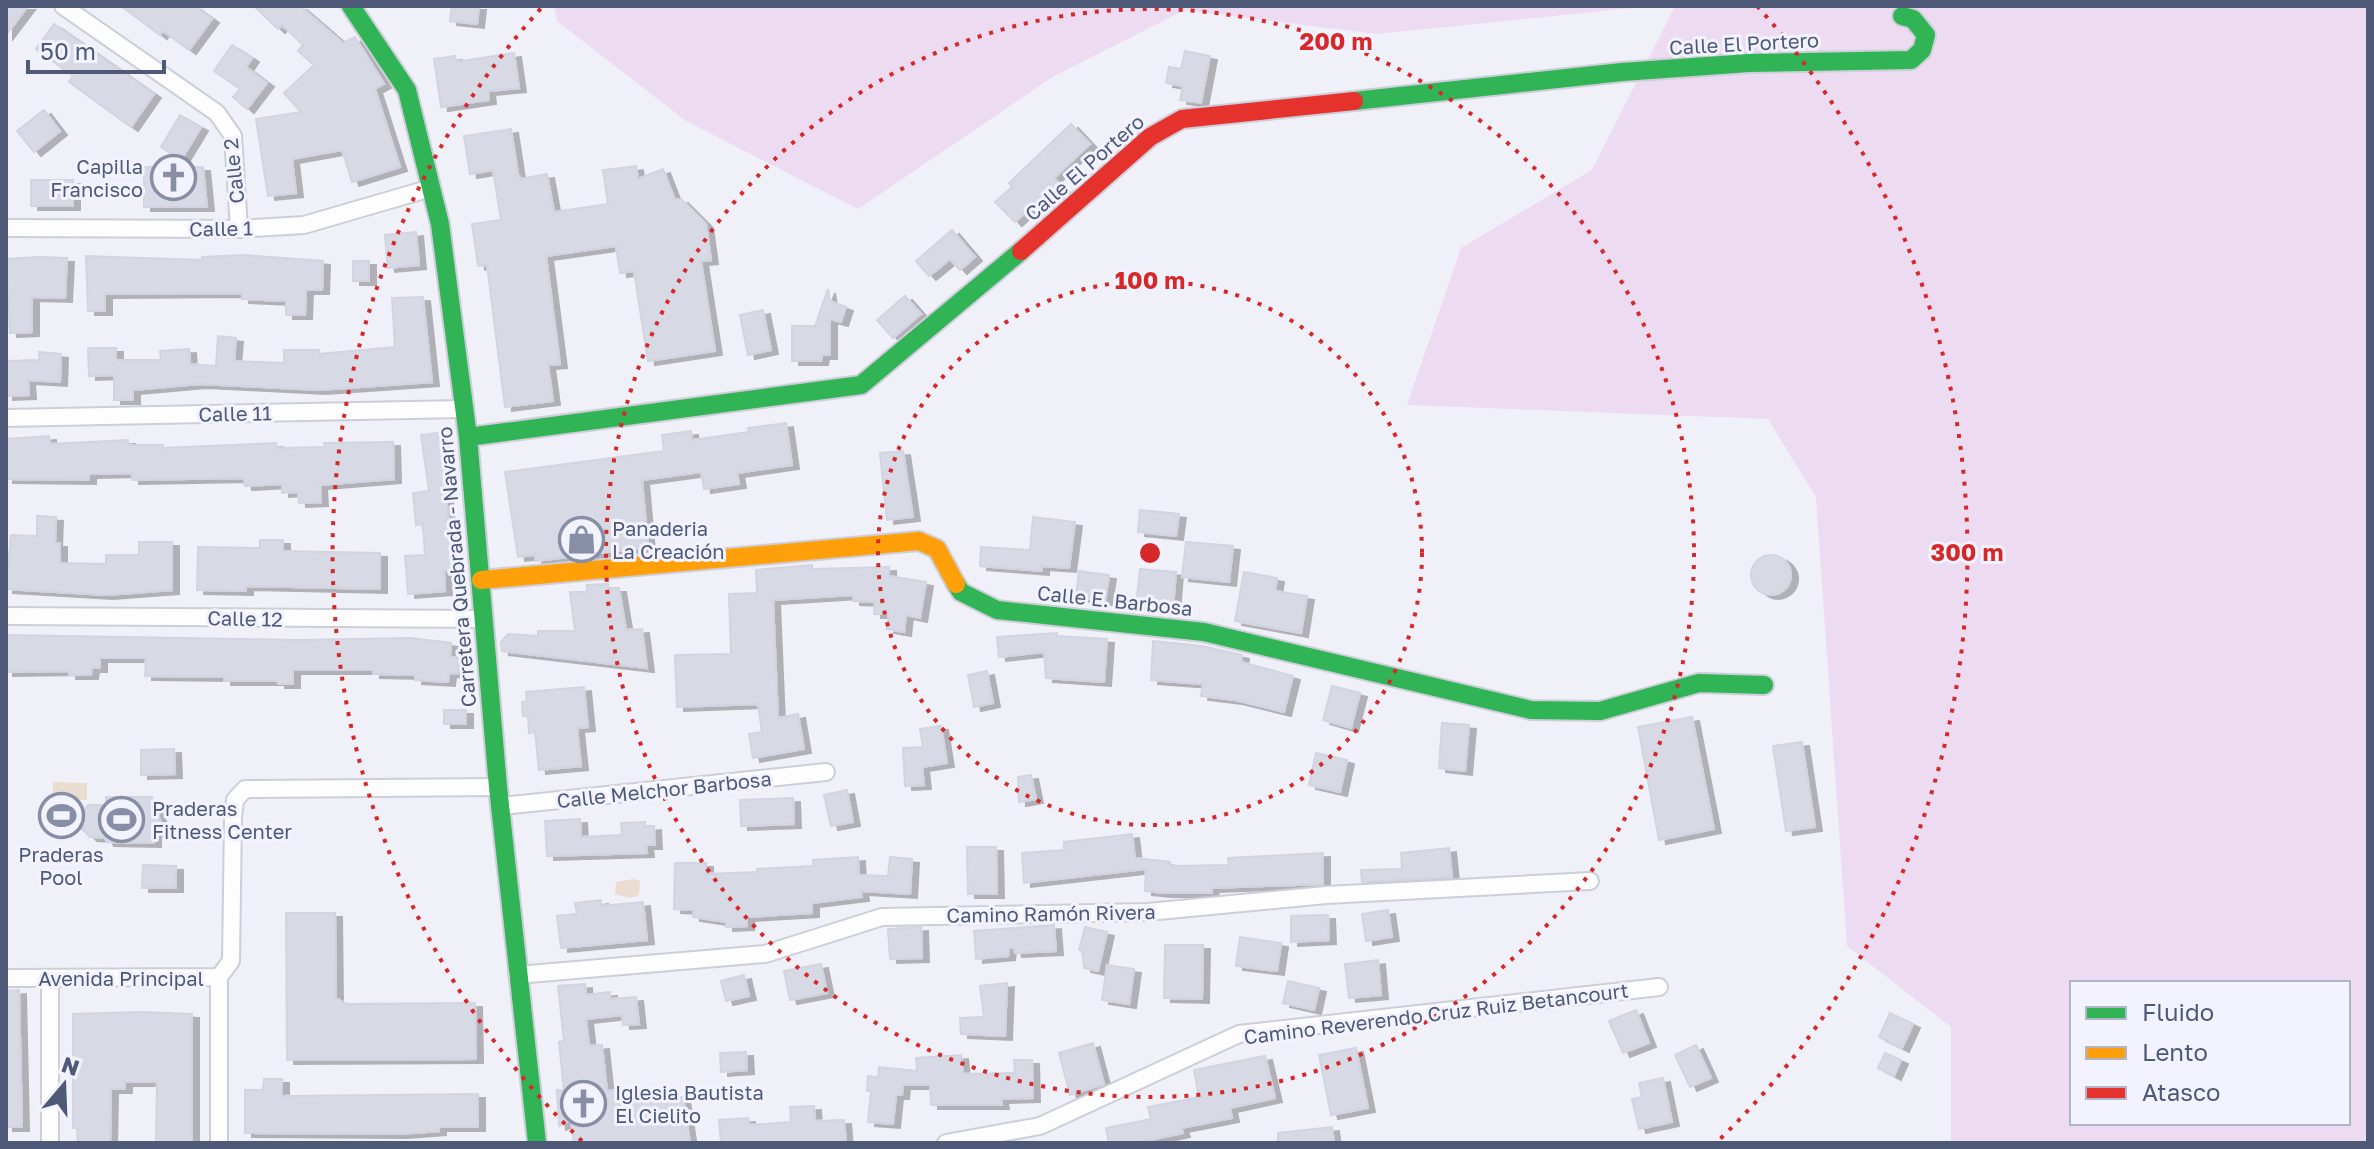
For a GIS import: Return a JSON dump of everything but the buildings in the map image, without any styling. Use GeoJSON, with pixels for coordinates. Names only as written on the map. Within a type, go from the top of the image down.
{"type":"FeatureCollection","features":[{"type":"Feature","properties":{"kind":"street","name":"Calle 2"},"geometry":{"type":"LineString","coordinates":[[63,6],[217,113],[233,136],[239,229]]}},
{"type":"Feature","properties":{"kind":"street","name":"Carretera Quebrada - Navarro"},"geometry":{"type":"LineString","coordinates":[[351,6],[407,90],[440,224],[468,437],[498,787],[537,1143]]}},
{"type":"Feature","properties":{"kind":"street","name":"Calle El Portero"},"geometry":{"type":"LineString","coordinates":[[468,437],[861,385],[966,300],[1150,137],[1182,119],[1622,72],[1749,63],[1911,60],[1922,50],[1926,35],[1913,19],[1902,16]]}},
{"type":"Feature","properties":{"kind":"street","name":"Calle 1"},"geometry":{"type":"LineString","coordinates":[[6,228],[239,229],[304,225],[431,188]]}},
{"type":"Feature","properties":{"kind":"street","name":"Calle 11"},"geometry":{"type":"LineString","coordinates":[[6,418],[463,409]]}},
{"type":"Feature","properties":{"kind":"street","name":"Calle E. Barbosa"},"geometry":{"type":"LineString","coordinates":[[481,580],[919,541],[937,549],[961,592],[997,610],[1204,632],[1531,710],[1600,711],[1699,683],[1764,685]]}},
{"type":"Feature","properties":{"kind":"street","name":"Calle 12"},"geometry":{"type":"LineString","coordinates":[[6,616],[484,619]]}},
{"type":"Feature","properties":{"kind":"street","name":"Calle Melchor Barbosa"},"geometry":{"type":"LineString","coordinates":[[502,806],[826,772]]}},
{"type":"Feature","properties":{"kind":"street","name":"Avenida Principal"},"geometry":{"type":"LineString","coordinates":[[6,978],[219,977],[231,961],[233,817],[235,800],[245,789],[498,787]]}},
{"type":"Feature","properties":{"kind":"street","name":"Camino Ramón Rivera"},"geometry":{"type":"LineString","coordinates":[[517,975],[765,954],[882,917],[1148,912],[1340,894],[1590,881]]}},
{"type":"Feature","properties":{"kind":"street"},"geometry":{"type":"LineString","coordinates":[[219,977],[219,1143]]}},
{"type":"Feature","properties":{"kind":"street"},"geometry":{"type":"LineString","coordinates":[[50,978],[50,1143]]}},
{"type":"Feature","properties":{"kind":"street","name":"Camino Reverendo Cruz Ruiz Betancourt"},"geometry":{"type":"LineString","coordinates":[[946,1143],[1040,1126],[1239,1034],[1659,987]]}},
{"type":"Feature","properties":{"kind":"shaded area"},"geometry":{"type":"Polygon","coordinates":[[[554,6],[1653,6],[1376,34],[1185,10],[1054,76],[858,209],[686,121],[557,21],[554,6]]]}},
{"type":"Feature","properties":{"kind":"shaded area"},"geometry":{"type":"Polygon","coordinates":[[[1675,6],[2368,6],[2368,1143],[1951,1143],[1951,1027],[1847,946],[1816,497],[1768,419],[1407,405],[1461,248],[1592,170],[1675,6]]]}},
{"type":"Feature","properties":{"kind":"shaded area","name":"Praderas Pool"},"geometry":{"type":"Polygon","coordinates":[[[53,782],[87,783],[87,800],[73,800],[66,820],[72,828],[72,838],[52,838],[53,782]]]}},
{"type":"Feature","properties":{"kind":"shaded area"},"geometry":{"type":"Polygon","coordinates":[[[640,881],[639,895],[630,898],[615,894],[616,882],[640,881]]]}},
{"type":"Feature","properties":{"kind":"traffic: fast"},"geometry":{"type":"LineString","coordinates":[[351,6],[407,90],[440,224],[468,437],[498,787],[537,1143]]}},
{"type":"Feature","properties":{"kind":"traffic: fast"},"geometry":{"type":"LineString","coordinates":[[1354,101],[1622,72],[1749,63],[1911,60],[1922,50],[1926,35],[1913,19],[1902,16]]}},
{"type":"Feature","properties":{"kind":"traffic: fast"},"geometry":{"type":"LineString","coordinates":[[468,437],[861,385],[1021,251]]}},
{"type":"Feature","properties":{"kind":"traffic: fast"},"geometry":{"type":"LineString","coordinates":[[956,584],[961,592],[997,610],[1204,632],[1531,710],[1600,711],[1699,683],[1764,685]]}},
{"type":"Feature","properties":{"kind":"traffic: slow"},"geometry":{"type":"LineString","coordinates":[[481,580],[919,541],[937,549],[956,584]]}},
{"type":"Feature","properties":{"kind":"traffic: jam"},"geometry":{"type":"LineString","coordinates":[[1021,251],[1150,137],[1182,119],[1354,101]]}},
{"type":"Feature","properties":{"kind":"place","name":"Capilla Francisco"},"geometry":{"type":"Point","coordinates":[174,177]}},
{"type":"Feature","properties":{"kind":"place","name":"Panaderia La Creación"},"geometry":{"type":"Point","coordinates":[581,540]}},
{"type":"Feature","properties":{"kind":"place","name":"Praderas Pool"},"geometry":{"type":"Point","coordinates":[61,815]}},
{"type":"Feature","properties":{"kind":"place","name":"Praderas Fitness Center"},"geometry":{"type":"Point","coordinates":[121,820]}},
{"type":"Feature","properties":{"kind":"place","name":"Iglesia Bautista El Cielito"},"geometry":{"type":"Point","coordinates":[584,1103]}}]}
